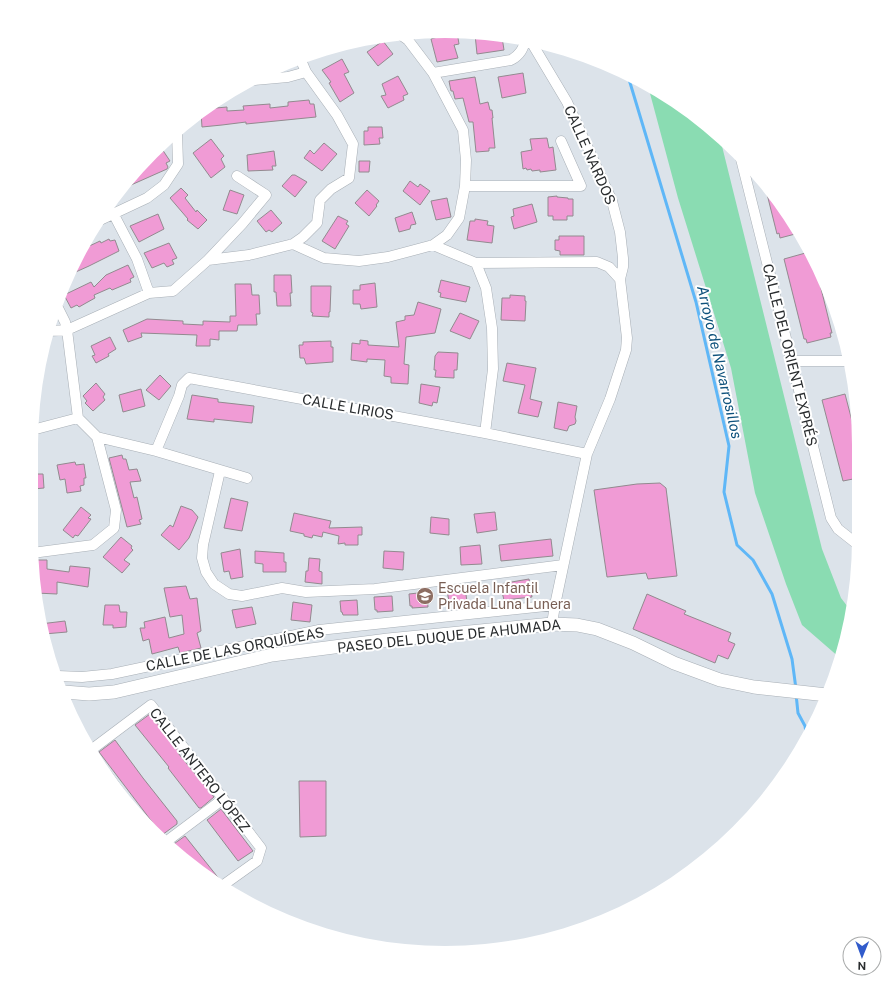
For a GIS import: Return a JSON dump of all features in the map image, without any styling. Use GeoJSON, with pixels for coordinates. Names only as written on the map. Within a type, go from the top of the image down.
{"type":"FeatureCollection","features":[{"type":"Feature","properties":{"kind":"main road","name":"PASEO DEL DUQUE DE AHUMADA"},"geometry":{"type":"LineString","coordinates":[[68,692],[89,694],[114,692],[272,655],[388,640],[552,624],[577,624],[597,629],[633,643],[674,663],[720,680],[781,691],[821,694]]}},
{"type":"Feature","properties":{"kind":"street"},"geometry":{"type":"LineString","coordinates":[[293,244],[324,258],[359,261],[388,257],[433,245],[447,235],[460,218],[465,186],[466,160],[463,130],[433,72],[408,40]]}},
{"type":"Feature","properties":{"kind":"street"},"geometry":{"type":"LineString","coordinates":[[433,72],[511,60],[519,56],[524,46]]}},
{"type":"Feature","properties":{"kind":"street","name":"CALLE NARDOS"},"geometry":{"type":"LineString","coordinates":[[535,49],[567,102],[612,201],[620,232],[623,258],[623,267],[620,279],[627,338],[626,350],[610,399],[586,454],[552,624]]}},
{"type":"Feature","properties":{"kind":"street"},"geometry":{"type":"LineString","coordinates":[[208,260],[249,254],[293,244],[303,237],[317,223],[320,200],[331,189],[349,178],[353,144],[336,115],[306,72],[303,64]]}},
{"type":"Feature","properties":{"kind":"street"},"geometry":{"type":"LineString","coordinates":[[269,78],[306,72]]}},
{"type":"Feature","properties":{"kind":"street"},"geometry":{"type":"LineString","coordinates":[[110,215],[147,198],[164,185],[178,164],[177,139]]}},
{"type":"Feature","properties":{"kind":"street"},"geometry":{"type":"LineString","coordinates":[[465,186],[581,186],[561,141]]}},
{"type":"Feature","properties":{"kind":"street","name":"CALLE DEL ORIENT EXPRÉS"},"geometry":{"type":"LineString","coordinates":[[743,169],[830,518],[838,530],[852,540]]}},
{"type":"Feature","properties":{"kind":"street"},"geometry":{"type":"LineString","coordinates":[[55,331],[66,330],[149,293],[173,291],[208,260],[242,224],[266,195],[238,176]]}},
{"type":"Feature","properties":{"kind":"street"},"geometry":{"type":"LineString","coordinates":[[114,213],[137,259],[149,293]]}},
{"type":"Feature","properties":{"kind":"street"},"geometry":{"type":"LineString","coordinates":[[433,245],[476,263],[597,262],[609,266],[620,279]]}},
{"type":"Feature","properties":{"kind":"street"},"geometry":{"type":"LineString","coordinates":[[476,263],[486,288],[492,328],[493,369],[485,432]]}},
{"type":"Feature","properties":{"kind":"street"},"geometry":{"type":"LineString","coordinates":[[38,551],[93,545],[114,528],[116,510],[97,437],[78,418],[65,322],[60,313]]}},
{"type":"Feature","properties":{"kind":"street"},"geometry":{"type":"LineString","coordinates":[[791,360],[843,361]]}},
{"type":"Feature","properties":{"kind":"street","name":"CALLE LIRIOS"},"geometry":{"type":"LineString","coordinates":[[156,451],[179,396],[182,384],[189,378],[485,432],[586,454]]}},
{"type":"Feature","properties":{"kind":"street"},"geometry":{"type":"LineString","coordinates":[[39,428],[78,418]]}},
{"type":"Feature","properties":{"kind":"street"},"geometry":{"type":"LineString","coordinates":[[97,437],[156,451],[247,478]]}},
{"type":"Feature","properties":{"kind":"street"},"geometry":{"type":"LineString","coordinates":[[220,471],[202,558],[206,572],[214,584],[229,594],[242,596],[282,588],[306,592],[375,589],[563,565]]}},
{"type":"Feature","properties":{"kind":"street","name":"CALLE DE LAS ORQUÍDEAS"},"geometry":{"type":"LineString","coordinates":[[62,676],[82,677],[112,674],[319,630],[555,605]]}},
{"type":"Feature","properties":{"kind":"street","name":"CALLE ANTERO LÓPEZ"},"geometry":{"type":"LineString","coordinates":[[96,746],[151,705],[261,848],[257,860],[227,882]]}},
{"type":"Feature","properties":{"kind":"street"},"geometry":{"type":"LineString","coordinates":[[170,839],[223,799]]}},
{"type":"Feature","properties":{"kind":"green space"},"geometry":{"type":"Polygon","coordinates":[[[650,94],[693,122],[722,147],[822,549],[841,598],[846,605],[835,654],[802,625],[786,584],[755,493],[731,368],[678,198],[650,94]]]}},
{"type":"Feature","properties":{"kind":"building"},"geometry":{"type":"Polygon","coordinates":[[[458,38],[459,44],[454,45],[458,58],[437,62],[431,39],[458,38]]]}},
{"type":"Feature","properties":{"kind":"building"},"geometry":{"type":"Polygon","coordinates":[[[476,39],[503,42],[504,50],[477,54],[476,39]]]}},
{"type":"Feature","properties":{"kind":"building"},"geometry":{"type":"Polygon","coordinates":[[[380,43],[384,43],[393,54],[378,66],[367,52],[380,43]]]}},
{"type":"Feature","properties":{"kind":"building"},"geometry":{"type":"Polygon","coordinates":[[[342,59],[349,72],[344,74],[354,93],[340,102],[329,83],[331,82],[322,70],[342,59]]]}},
{"type":"Feature","properties":{"kind":"building"},"geometry":{"type":"Polygon","coordinates":[[[523,73],[526,93],[502,98],[498,77],[523,73]]]}},
{"type":"Feature","properties":{"kind":"building"},"geometry":{"type":"Polygon","coordinates":[[[398,76],[408,94],[403,96],[404,100],[388,108],[381,96],[386,95],[382,84],[398,76]]]}},
{"type":"Feature","properties":{"kind":"building"},"geometry":{"type":"Polygon","coordinates":[[[475,77],[480,104],[488,102],[490,110],[492,110],[495,148],[489,148],[489,151],[476,152],[473,122],[469,122],[463,98],[455,99],[453,91],[451,91],[449,81],[475,77]]]}},
{"type":"Feature","properties":{"kind":"building"},"geometry":{"type":"Polygon","coordinates":[[[309,100],[310,104],[314,104],[316,117],[202,127],[201,119],[218,108],[227,107],[227,111],[244,110],[243,106],[270,104],[270,108],[288,106],[288,102],[309,100]]]}},
{"type":"Feature","properties":{"kind":"building"},"geometry":{"type":"Polygon","coordinates":[[[368,127],[382,127],[383,138],[379,138],[380,144],[364,145],[364,131],[368,131],[368,127]]]}},
{"type":"Feature","properties":{"kind":"building"},"geometry":{"type":"Polygon","coordinates":[[[547,138],[549,148],[553,147],[556,170],[540,172],[540,170],[532,171],[531,169],[523,169],[521,152],[532,150],[530,139],[547,138]]]}},
{"type":"Feature","properties":{"kind":"building"},"geometry":{"type":"Polygon","coordinates":[[[211,139],[224,156],[221,159],[225,167],[211,178],[193,153],[211,139]]]}},
{"type":"Feature","properties":{"kind":"building"},"geometry":{"type":"Polygon","coordinates":[[[324,143],[337,154],[322,171],[304,158],[310,150],[314,154],[324,143]]]}},
{"type":"Feature","properties":{"kind":"building"},"geometry":{"type":"Polygon","coordinates":[[[163,151],[170,161],[166,163],[168,167],[167,169],[133,184],[163,151]]]}},
{"type":"Feature","properties":{"kind":"building"},"geometry":{"type":"Polygon","coordinates":[[[274,151],[276,166],[272,166],[273,170],[248,171],[247,155],[274,151]]]}},
{"type":"Feature","properties":{"kind":"building"},"geometry":{"type":"Polygon","coordinates":[[[359,161],[370,161],[369,172],[359,172],[359,161]]]}},
{"type":"Feature","properties":{"kind":"building"},"geometry":{"type":"Polygon","coordinates":[[[292,175],[295,175],[307,182],[295,197],[282,186],[292,175]]]}},
{"type":"Feature","properties":{"kind":"building"},"geometry":{"type":"Polygon","coordinates":[[[410,181],[418,187],[420,184],[430,191],[420,205],[403,191],[410,181]]]}},
{"type":"Feature","properties":{"kind":"building"},"geometry":{"type":"Polygon","coordinates":[[[181,188],[188,195],[185,198],[196,212],[197,210],[207,220],[198,229],[187,220],[188,219],[170,198],[181,188]]]}},
{"type":"Feature","properties":{"kind":"building"},"geometry":{"type":"Polygon","coordinates":[[[230,190],[244,195],[237,214],[223,210],[230,190]]]}},
{"type":"Feature","properties":{"kind":"building"},"geometry":{"type":"Polygon","coordinates":[[[367,190],[379,201],[369,216],[355,203],[367,190]]]}},
{"type":"Feature","properties":{"kind":"building"},"geometry":{"type":"Polygon","coordinates":[[[557,196],[573,199],[573,216],[567,216],[567,220],[553,220],[553,216],[548,216],[548,197],[557,196]]]}},
{"type":"Feature","properties":{"kind":"building"},"geometry":{"type":"Polygon","coordinates":[[[768,197],[793,235],[780,238],[779,233],[777,234],[768,197]]]}},
{"type":"Feature","properties":{"kind":"building"},"geometry":{"type":"Polygon","coordinates":[[[447,198],[451,217],[436,220],[431,201],[447,198]]]}},
{"type":"Feature","properties":{"kind":"building"},"geometry":{"type":"Polygon","coordinates":[[[532,204],[537,222],[514,229],[511,217],[514,216],[513,209],[532,204]]]}},
{"type":"Feature","properties":{"kind":"building"},"geometry":{"type":"Polygon","coordinates":[[[271,210],[282,223],[272,232],[269,230],[266,232],[257,221],[271,210]]]}},
{"type":"Feature","properties":{"kind":"building"},"geometry":{"type":"Polygon","coordinates":[[[412,212],[416,224],[411,225],[410,229],[399,232],[395,218],[412,212]]]}},
{"type":"Feature","properties":{"kind":"building"},"geometry":{"type":"Polygon","coordinates":[[[158,214],[164,229],[139,242],[130,226],[158,214]]]}},
{"type":"Feature","properties":{"kind":"building"},"geometry":{"type":"Polygon","coordinates":[[[338,216],[348,221],[346,224],[349,226],[335,249],[322,241],[338,216]]]}},
{"type":"Feature","properties":{"kind":"building"},"geometry":{"type":"Polygon","coordinates":[[[475,219],[488,221],[487,225],[494,226],[492,243],[467,240],[470,221],[475,221],[475,219]]]}},
{"type":"Feature","properties":{"kind":"building"},"geometry":{"type":"Polygon","coordinates":[[[559,236],[584,236],[584,255],[560,255],[560,251],[555,250],[555,240],[559,240],[559,236]]]}},
{"type":"Feature","properties":{"kind":"building"},"geometry":{"type":"Polygon","coordinates":[[[109,239],[110,241],[115,240],[119,251],[77,271],[91,245],[100,241],[101,243],[109,239]]]}},
{"type":"Feature","properties":{"kind":"building"},"geometry":{"type":"Polygon","coordinates":[[[169,243],[177,258],[172,260],[174,264],[167,267],[164,263],[152,268],[144,253],[169,243]]]}},
{"type":"Feature","properties":{"kind":"building"},"geometry":{"type":"Polygon","coordinates":[[[804,254],[821,290],[832,333],[830,333],[831,337],[807,343],[806,339],[804,339],[784,259],[804,254]]]}},
{"type":"Feature","properties":{"kind":"building"},"geometry":{"type":"Polygon","coordinates":[[[128,265],[134,277],[130,279],[131,282],[112,290],[110,288],[94,295],[95,298],[79,307],[77,305],[71,308],[66,298],[67,293],[91,282],[94,287],[106,275],[128,265]]]}},
{"type":"Feature","properties":{"kind":"building"},"geometry":{"type":"Polygon","coordinates":[[[274,275],[291,275],[291,306],[277,306],[276,292],[274,292],[274,275]]]}},
{"type":"Feature","properties":{"kind":"building"},"geometry":{"type":"Polygon","coordinates":[[[441,280],[470,287],[466,302],[440,297],[441,293],[438,292],[441,280]]]}},
{"type":"Feature","properties":{"kind":"building"},"geometry":{"type":"Polygon","coordinates":[[[375,283],[377,307],[361,309],[360,304],[353,304],[353,290],[360,290],[360,285],[375,283]]]}},
{"type":"Feature","properties":{"kind":"building"},"geometry":{"type":"Polygon","coordinates":[[[235,284],[251,284],[252,295],[259,295],[260,314],[256,314],[257,325],[238,325],[237,331],[219,331],[219,340],[210,339],[210,346],[196,346],[197,335],[141,333],[142,337],[128,342],[123,330],[147,319],[183,321],[183,324],[203,325],[203,321],[230,322],[230,316],[236,316],[235,284]]]}},
{"type":"Feature","properties":{"kind":"building"},"geometry":{"type":"Polygon","coordinates":[[[311,286],[331,286],[329,317],[312,316],[311,286]]]}},
{"type":"Feature","properties":{"kind":"building"},"geometry":{"type":"Polygon","coordinates":[[[510,295],[525,296],[525,321],[501,320],[502,298],[510,298],[510,295]]]}},
{"type":"Feature","properties":{"kind":"building"},"geometry":{"type":"Polygon","coordinates":[[[418,302],[441,309],[435,333],[406,337],[404,364],[409,365],[408,384],[391,383],[391,377],[384,376],[385,360],[367,359],[367,362],[351,360],[352,343],[360,344],[360,340],[368,341],[368,345],[399,347],[396,322],[405,320],[405,316],[414,315],[418,302]]]}},
{"type":"Feature","properties":{"kind":"building"},"geometry":{"type":"Polygon","coordinates":[[[460,313],[479,321],[470,339],[450,331],[460,313]]]}},
{"type":"Feature","properties":{"kind":"building"},"geometry":{"type":"Polygon","coordinates":[[[110,337],[116,349],[108,354],[109,356],[96,363],[92,356],[95,355],[91,346],[110,337]]]}},
{"type":"Feature","properties":{"kind":"building"},"geometry":{"type":"Polygon","coordinates":[[[331,341],[331,347],[333,347],[333,362],[306,364],[304,358],[300,358],[299,345],[303,345],[303,342],[331,341]]]}},
{"type":"Feature","properties":{"kind":"building"},"geometry":{"type":"Polygon","coordinates":[[[438,352],[458,353],[457,370],[454,370],[454,378],[435,377],[435,356],[438,352]]]}},
{"type":"Feature","properties":{"kind":"building"},"geometry":{"type":"Polygon","coordinates":[[[507,363],[536,368],[530,399],[542,402],[538,417],[518,413],[525,385],[503,381],[507,363]]]}},
{"type":"Feature","properties":{"kind":"building"},"geometry":{"type":"Polygon","coordinates":[[[160,375],[171,386],[159,400],[146,390],[160,375]]]}},
{"type":"Feature","properties":{"kind":"building"},"geometry":{"type":"Polygon","coordinates":[[[96,383],[105,394],[103,397],[105,400],[93,411],[85,403],[87,401],[83,396],[96,383]]]}},
{"type":"Feature","properties":{"kind":"building"},"geometry":{"type":"Polygon","coordinates":[[[421,384],[440,387],[437,403],[433,402],[432,406],[419,403],[421,384]]]}},
{"type":"Feature","properties":{"kind":"building"},"geometry":{"type":"Polygon","coordinates":[[[141,389],[145,406],[123,412],[119,395],[141,389]]]}},
{"type":"Feature","properties":{"kind":"building"},"geometry":{"type":"Polygon","coordinates":[[[845,394],[851,417],[852,479],[843,481],[822,400],[845,394]]]}},
{"type":"Feature","properties":{"kind":"building"},"geometry":{"type":"Polygon","coordinates":[[[192,395],[218,399],[218,402],[254,406],[252,423],[214,419],[214,422],[187,419],[192,395]]]}},
{"type":"Feature","properties":{"kind":"building"},"geometry":{"type":"Polygon","coordinates":[[[558,402],[577,406],[575,424],[569,426],[567,431],[554,428],[558,402]]]}},
{"type":"Feature","properties":{"kind":"building"},"geometry":{"type":"Polygon","coordinates":[[[122,455],[123,459],[126,459],[129,470],[137,469],[141,481],[130,482],[134,498],[137,497],[142,519],[139,520],[141,524],[127,527],[109,458],[122,455]]]}},
{"type":"Feature","properties":{"kind":"building"},"geometry":{"type":"Polygon","coordinates":[[[75,462],[76,465],[84,464],[86,478],[84,478],[84,485],[80,486],[81,491],[67,493],[65,479],[60,480],[57,465],[75,462]]]}},
{"type":"Feature","properties":{"kind":"building"},"geometry":{"type":"Polygon","coordinates":[[[38,474],[43,474],[44,488],[38,489],[38,474]]]}},
{"type":"Feature","properties":{"kind":"building"},"geometry":{"type":"Polygon","coordinates":[[[660,483],[666,488],[677,576],[648,579],[646,573],[607,577],[594,490],[637,484],[660,483]]]}},
{"type":"Feature","properties":{"kind":"building"},"geometry":{"type":"Polygon","coordinates":[[[231,498],[248,502],[242,531],[224,528],[231,498]]]}},
{"type":"Feature","properties":{"kind":"building"},"geometry":{"type":"Polygon","coordinates":[[[181,506],[192,510],[198,517],[189,538],[179,550],[161,535],[170,525],[173,527],[181,506]]]}},
{"type":"Feature","properties":{"kind":"building"},"geometry":{"type":"Polygon","coordinates":[[[81,507],[91,515],[88,518],[91,519],[78,536],[75,535],[73,538],[63,530],[81,507]]]}},
{"type":"Feature","properties":{"kind":"building"},"geometry":{"type":"Polygon","coordinates":[[[495,512],[497,530],[477,533],[474,514],[495,512]]]}},
{"type":"Feature","properties":{"kind":"building"},"geometry":{"type":"Polygon","coordinates":[[[294,513],[331,521],[329,528],[362,527],[362,535],[358,535],[358,545],[345,545],[345,543],[338,544],[339,536],[323,532],[322,537],[313,535],[312,538],[304,536],[304,534],[290,531],[294,513]]]}},
{"type":"Feature","properties":{"kind":"building"},"geometry":{"type":"Polygon","coordinates":[[[431,517],[449,519],[449,535],[430,533],[431,517]]]}},
{"type":"Feature","properties":{"kind":"building"},"geometry":{"type":"Polygon","coordinates":[[[121,537],[132,546],[131,548],[133,550],[124,560],[130,564],[122,573],[103,557],[121,537]]]}},
{"type":"Feature","properties":{"kind":"building"},"geometry":{"type":"Polygon","coordinates":[[[551,539],[553,556],[501,561],[499,545],[551,539]]]}},
{"type":"Feature","properties":{"kind":"building"},"geometry":{"type":"Polygon","coordinates":[[[480,545],[482,564],[461,565],[460,547],[480,545]]]}},
{"type":"Feature","properties":{"kind":"building"},"geometry":{"type":"Polygon","coordinates":[[[240,549],[243,577],[231,579],[229,571],[224,572],[221,553],[240,549]]]}},
{"type":"Feature","properties":{"kind":"building"},"geometry":{"type":"Polygon","coordinates":[[[255,551],[284,553],[286,572],[263,572],[263,564],[255,563],[255,551]]]}},
{"type":"Feature","properties":{"kind":"building"},"geometry":{"type":"Polygon","coordinates":[[[384,551],[404,552],[403,570],[383,568],[384,551]]]}},
{"type":"Feature","properties":{"kind":"building"},"geometry":{"type":"Polygon","coordinates":[[[309,558],[320,559],[319,571],[322,572],[322,584],[305,582],[309,558]]]}},
{"type":"Feature","properties":{"kind":"building"},"geometry":{"type":"Polygon","coordinates":[[[39,560],[47,560],[47,569],[69,572],[70,566],[90,568],[88,587],[57,582],[57,594],[41,593],[39,560]]]}},
{"type":"Feature","properties":{"kind":"building"},"geometry":{"type":"Polygon","coordinates":[[[529,579],[532,597],[504,600],[500,584],[529,579]]]}},
{"type":"Feature","properties":{"kind":"building"},"geometry":{"type":"Polygon","coordinates":[[[186,586],[190,599],[197,598],[201,631],[197,633],[201,648],[180,653],[178,647],[152,654],[149,639],[143,641],[140,628],[145,628],[144,622],[165,617],[169,638],[184,634],[182,615],[170,617],[164,588],[186,586]]]}},
{"type":"Feature","properties":{"kind":"building"},"geometry":{"type":"Polygon","coordinates":[[[465,587],[467,602],[451,604],[451,602],[449,602],[447,590],[465,587]]]}},
{"type":"Feature","properties":{"kind":"building"},"geometry":{"type":"Polygon","coordinates":[[[427,592],[428,607],[412,608],[412,606],[410,606],[409,594],[427,592]]]}},
{"type":"Feature","properties":{"kind":"building"},"geometry":{"type":"Polygon","coordinates":[[[647,594],[686,611],[684,614],[731,633],[728,641],[735,644],[728,659],[718,655],[715,663],[633,629],[647,594]]]}},
{"type":"Feature","properties":{"kind":"building"},"geometry":{"type":"Polygon","coordinates":[[[392,596],[393,611],[377,612],[377,610],[375,610],[374,597],[392,596]]]}},
{"type":"Feature","properties":{"kind":"building"},"geometry":{"type":"Polygon","coordinates":[[[357,600],[358,615],[343,615],[341,612],[340,601],[357,600]]]}},
{"type":"Feature","properties":{"kind":"building"},"geometry":{"type":"Polygon","coordinates":[[[293,602],[312,605],[310,622],[291,620],[293,602]]]}},
{"type":"Feature","properties":{"kind":"building"},"geometry":{"type":"Polygon","coordinates":[[[105,605],[119,605],[120,612],[127,612],[126,627],[113,628],[113,625],[103,625],[105,605]]]}},
{"type":"Feature","properties":{"kind":"building"},"geometry":{"type":"Polygon","coordinates":[[[252,607],[256,624],[236,628],[232,610],[252,607]]]}},
{"type":"Feature","properties":{"kind":"building"},"geometry":{"type":"Polygon","coordinates":[[[65,621],[67,632],[50,634],[47,623],[65,621]]]}},
{"type":"Feature","properties":{"kind":"building"},"geometry":{"type":"Polygon","coordinates":[[[150,714],[179,752],[178,753],[214,797],[201,808],[199,808],[168,768],[169,767],[135,725],[150,714]]]}},
{"type":"Feature","properties":{"kind":"building"},"geometry":{"type":"Polygon","coordinates":[[[115,740],[177,821],[177,824],[164,833],[157,827],[99,752],[115,740]]]}},
{"type":"Feature","properties":{"kind":"building"},"geometry":{"type":"Polygon","coordinates":[[[299,781],[326,781],[326,836],[300,837],[299,781]]]}},
{"type":"Feature","properties":{"kind":"building"},"geometry":{"type":"Polygon","coordinates":[[[221,809],[253,851],[238,861],[207,820],[221,809]]]}},
{"type":"Feature","properties":{"kind":"building"},"geometry":{"type":"Polygon","coordinates":[[[185,836],[216,875],[197,862],[175,843],[185,836]]]}},
{"type":"Feature","properties":{"kind":"waterway","name":"Arroyo de Navarrosillos"},"geometry":{"type":"LineString","coordinates":[[630,83],[696,302],[729,446],[724,492],[737,545],[753,560],[772,594],[792,659],[796,689]]}},
{"type":"Feature","properties":{"kind":"waterway","name":"Arroyo de Navarrosillos"},"geometry":{"type":"LineString","coordinates":[[796,694],[798,713],[805,728]]}},
{"type":"Feature","properties":{"kind":"place","name":"Escuela Infantil Privada Luna Lunera"},"geometry":{"type":"Point","coordinates":[425,596]}}]}
